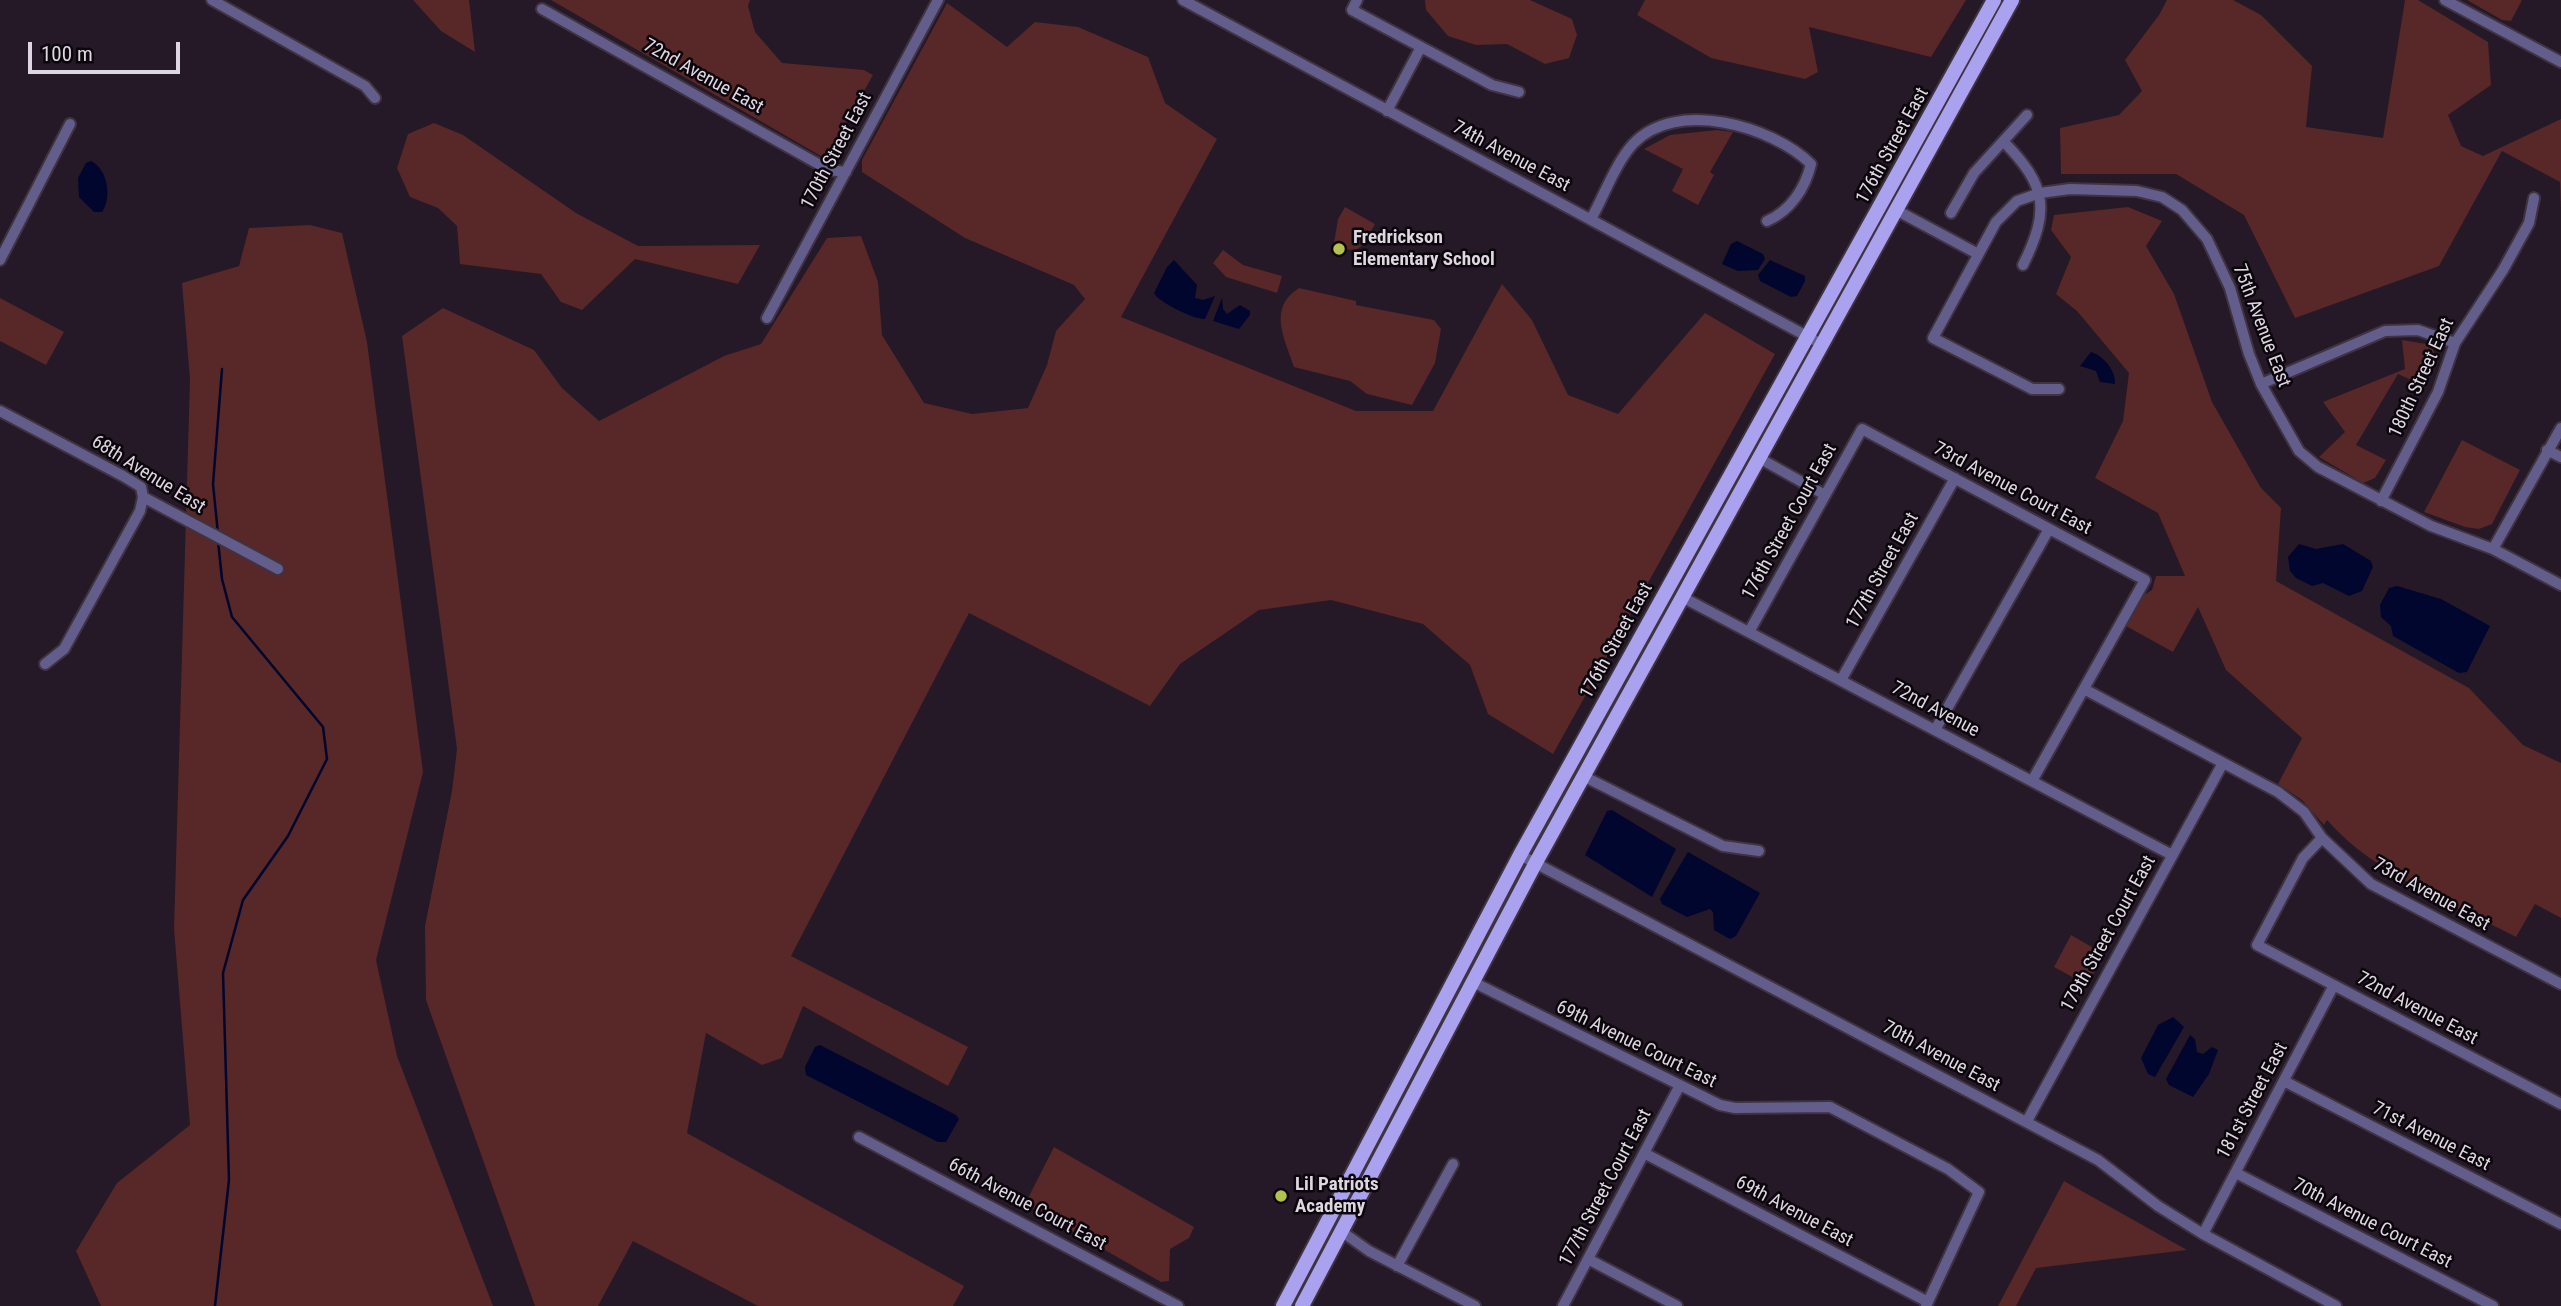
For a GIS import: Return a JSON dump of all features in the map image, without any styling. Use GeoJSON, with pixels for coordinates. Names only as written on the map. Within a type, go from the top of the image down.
{"type":"FeatureCollection","features":[{"type":"Feature","properties":{"kind":"main road","name":"176th Street East"},"geometry":{"type":"LineString","coordinates":[[1283,1306],[1520,855],[1807,336],[1906,165],[1994,0]]}},
{"type":"Feature","properties":{"kind":"main road","name":"176th Street East"},"geometry":{"type":"LineString","coordinates":[[1302,1306],[1535,863],[2012,0]]}},
{"type":"Feature","properties":{"kind":"main road"},"geometry":{"type":"LineString","coordinates":[[1896,210],[1893,200],[1906,165]]}},
{"type":"Feature","properties":{"kind":"street"},"geometry":{"type":"LineString","coordinates":[[212,0],[365,86],[375,98]]}},
{"type":"Feature","properties":{"kind":"street","name":"170th Street East"},"geometry":{"type":"LineString","coordinates":[[767,318],[938,0]]}},
{"type":"Feature","properties":{"kind":"street","name":"74th Avenue East"},"geometry":{"type":"LineString","coordinates":[[1183,0],[1822,345]]}},
{"type":"Feature","properties":{"kind":"street"},"geometry":{"type":"LineString","coordinates":[[2445,0],[2561,62]]}},
{"type":"Feature","properties":{"kind":"street"},"geometry":{"type":"LineString","coordinates":[[1355,5],[1421,47],[1492,85],[1519,92]]}},
{"type":"Feature","properties":{"kind":"street","name":"72nd Avenue East"},"geometry":{"type":"LineString","coordinates":[[542,9],[781,140],[829,170],[846,172]]}},
{"type":"Feature","properties":{"kind":"street"},"geometry":{"type":"LineString","coordinates":[[1387,111],[1421,47]]}},
{"type":"Feature","properties":{"kind":"street"},"geometry":{"type":"LineString","coordinates":[[1951,213],[1974,173],[2027,115]]}},
{"type":"Feature","properties":{"kind":"street"},"geometry":{"type":"LineString","coordinates":[[1591,219],[1633,145],[1662,127],[1702,121],[1729,122],[1762,135],[1811,164],[1790,205],[1782,214],[1767,221]]}},
{"type":"Feature","properties":{"kind":"street"},"geometry":{"type":"LineString","coordinates":[[0,260],[71,124]]}},
{"type":"Feature","properties":{"kind":"street"},"geometry":{"type":"LineString","coordinates":[[2004,142],[2030,173],[2040,193],[2038,235],[2023,265]]}},
{"type":"Feature","properties":{"kind":"street","name":"75th Avenue East"},"geometry":{"type":"LineString","coordinates":[[2059,389],[2032,389],[1933,338],[1978,254],[2004,212],[2017,201],[2040,193],[2070,189],[2137,191],[2162,197],[2182,210],[2207,239],[2230,288],[2249,354],[2298,451],[2318,467],[2431,526],[2493,549],[2561,585]]}},
{"type":"Feature","properties":{"kind":"street","name":"180th Street East"},"geometry":{"type":"LineString","coordinates":[[2381,500],[2438,392],[2455,343],[2503,270],[2529,223],[2533,198]]}},
{"type":"Feature","properties":{"kind":"street"},"geometry":{"type":"LineString","coordinates":[[1896,210],[1978,254]]}},
{"type":"Feature","properties":{"kind":"street"},"geometry":{"type":"LineString","coordinates":[[2262,384],[2385,331],[2418,330],[2455,343]]}},
{"type":"Feature","properties":{"kind":"street","name":"68th Avenue East"},"geometry":{"type":"LineString","coordinates":[[0,411],[141,487],[144,498],[278,569]]}},
{"type":"Feature","properties":{"kind":"street"},"geometry":{"type":"LineString","coordinates":[[2493,549],[2561,428]]}},
{"type":"Feature","properties":{"kind":"street","name":"73rd Avenue Court East"},"geometry":{"type":"LineString","coordinates":[[1862,429],[2145,580],[2084,689]]}},
{"type":"Feature","properties":{"kind":"street","name":"176th Street Court East"},"geometry":{"type":"LineString","coordinates":[[1749,632],[1862,429]]}},
{"type":"Feature","properties":{"kind":"street"},"geometry":{"type":"LineString","coordinates":[[2547,450],[2561,457]]}},
{"type":"Feature","properties":{"kind":"street"},"geometry":{"type":"LineString","coordinates":[[1759,458],[1825,495]]}},
{"type":"Feature","properties":{"kind":"street","name":"177th Street East"},"geometry":{"type":"LineString","coordinates":[[1841,680],[1955,478]]}},
{"type":"Feature","properties":{"kind":"street"},"geometry":{"type":"LineString","coordinates":[[45,664],[64,649],[140,511],[144,498]]}},
{"type":"Feature","properties":{"kind":"street"},"geometry":{"type":"LineString","coordinates":[[1935,730],[2049,529]]}},
{"type":"Feature","properties":{"kind":"street","name":"72nd Avenue"},"geometry":{"type":"LineString","coordinates":[[1682,597],[2172,855]]}},
{"type":"Feature","properties":{"kind":"street"},"geometry":{"type":"LineString","coordinates":[[2032,781],[2084,689]]}},
{"type":"Feature","properties":{"kind":"street","name":"73rd Avenue East"},"geometry":{"type":"LineString","coordinates":[[2084,689],[2291,802],[2304,812],[2322,838],[2356,873],[2386,894],[2561,984]]}},
{"type":"Feature","properties":{"kind":"street","name":"179th Street Court East"},"geometry":{"type":"LineString","coordinates":[[2027,1121],[2222,763]]}},
{"type":"Feature","properties":{"kind":"street"},"geometry":{"type":"LineString","coordinates":[[1583,776],[1723,846],[1759,851]]}},
{"type":"Feature","properties":{"kind":"street","name":"72nd Avenue East"},"geometry":{"type":"LineString","coordinates":[[2322,838],[2302,858],[2257,945],[2561,1104]]}},
{"type":"Feature","properties":{"kind":"street","name":"70th Avenue East"},"geometry":{"type":"LineString","coordinates":[[1520,855],[2098,1160],[2158,1206],[2203,1234],[2336,1306]]}},
{"type":"Feature","properties":{"kind":"street","name":"69th Avenue Court East"},"geometry":{"type":"LineString","coordinates":[[1473,982],[1679,1087],[1735,1108],[1806,1105],[1830,1107],[1948,1169],[1979,1192],[1927,1304]]}},
{"type":"Feature","properties":{"kind":"street","name":"181st Street East"},"geometry":{"type":"LineString","coordinates":[[2203,1234],[2334,985]]}},
{"type":"Feature","properties":{"kind":"street","name":"71st Avenue East"},"geometry":{"type":"LineString","coordinates":[[2284,1081],[2561,1224]]}},
{"type":"Feature","properties":{"kind":"street","name":"177th Street Court East"},"geometry":{"type":"LineString","coordinates":[[1563,1306],[1679,1087]]}},
{"type":"Feature","properties":{"kind":"street","name":"66th Avenue Court East"},"geometry":{"type":"LineString","coordinates":[[859,1137],[1178,1306]]}},
{"type":"Feature","properties":{"kind":"street","name":"69th Avenue East"},"geometry":{"type":"LineString","coordinates":[[1644,1153],[1927,1304]]}},
{"type":"Feature","properties":{"kind":"street"},"geometry":{"type":"LineString","coordinates":[[1397,1266],[1453,1164]]}},
{"type":"Feature","properties":{"kind":"street","name":"70th Avenue Court East"},"geometry":{"type":"LineString","coordinates":[[2235,1173],[2493,1306]]}},
{"type":"Feature","properties":{"kind":"street"},"geometry":{"type":"LineString","coordinates":[[1341,1231],[1397,1266],[1475,1306]]}},
{"type":"Feature","properties":{"kind":"street"},"geometry":{"type":"LineString","coordinates":[[1588,1259],[1677,1306]]}},
{"type":"Feature","properties":{"kind":"shaded area"},"geometry":{"type":"Polygon","coordinates":[[[413,0],[469,0],[475,52],[441,31],[413,0]]]}},
{"type":"Feature","properties":{"kind":"shaded area"},"geometry":{"type":"Polygon","coordinates":[[[551,0],[750,0],[748,6],[755,32],[782,63],[864,70],[873,75],[826,159],[551,0]]]}},
{"type":"Feature","properties":{"kind":"shaded area"},"geometry":{"type":"Polygon","coordinates":[[[1425,0],[1530,0],[1572,19],[1577,35],[1569,58],[1545,64],[1507,44],[1476,45],[1448,36],[1426,10],[1425,0]]]}},
{"type":"Feature","properties":{"kind":"shaded area"},"geometry":{"type":"Polygon","coordinates":[[[1645,0],[1966,0],[1931,57],[1809,27],[1818,72],[1805,79],[1711,58],[1637,15],[1645,0]]]}},
{"type":"Feature","properties":{"kind":"shaded area"},"geometry":{"type":"Polygon","coordinates":[[[2167,0],[2233,0],[2261,15],[2312,66],[2306,127],[2383,138],[2405,0],[2418,0],[2488,42],[2491,85],[2448,115],[2461,146],[2483,156],[2561,119],[2561,210],[2560,182],[2502,151],[2439,266],[2295,318],[2244,215],[2176,174],[2061,174],[2060,128],[2119,115],[2142,91],[2125,60],[2167,0]]]}},
{"type":"Feature","properties":{"kind":"shaded area"},"geometry":{"type":"Polygon","coordinates":[[[2467,0],[2522,0],[2511,21],[2502,20],[2467,0]]]}},
{"type":"Feature","properties":{"kind":"shaded area"},"geometry":{"type":"Polygon","coordinates":[[[947,3],[1007,47],[1035,22],[1078,27],[1148,57],[1165,103],[1217,139],[1121,317],[1356,411],[1433,411],[1502,284],[1532,320],[1568,395],[1618,414],[1705,313],[1775,354],[1553,754],[1488,714],[1470,665],[1423,624],[1331,600],[1259,610],[1180,664],[1150,706],[969,613],[791,956],[968,1047],[948,1086],[803,1006],[782,1058],[762,1065],[706,1033],[687,1133],[964,1286],[953,1306],[758,1306],[633,1241],[598,1306],[535,1306],[426,1000],[425,926],[452,791],[457,749],[402,336],[443,308],[534,350],[562,388],[599,421],[724,356],[761,344],[827,238],[861,236],[878,282],[882,335],[924,403],[972,414],[1028,408],[1047,365],[1056,331],[1085,299],[1074,285],[965,238],[862,172],[862,160],[947,3]]]}},
{"type":"Feature","properties":{"kind":"shaded area"},"geometry":{"type":"Polygon","coordinates":[[[434,123],[463,135],[576,213],[638,246],[760,245],[738,284],[635,259],[582,310],[561,302],[541,274],[460,264],[457,226],[438,208],[410,197],[397,168],[408,134],[434,123]]]}},
{"type":"Feature","properties":{"kind":"shaded area"},"geometry":{"type":"Polygon","coordinates":[[[1717,130],[1733,132],[1710,172],[1714,175],[1698,205],[1672,191],[1683,169],[1644,149],[1670,135],[1717,130]]]}},
{"type":"Feature","properties":{"kind":"shaded area"},"geometry":{"type":"Polygon","coordinates":[[[1345,207],[1375,224],[1364,244],[1356,250],[1333,249],[1338,219],[1345,207]]]}},
{"type":"Feature","properties":{"kind":"shaded area"},"geometry":{"type":"Polygon","coordinates":[[[2128,207],[2162,221],[2146,246],[2174,294],[2212,402],[2261,488],[2281,508],[2276,581],[2469,688],[2523,745],[2561,763],[2561,918],[2535,904],[2516,937],[2416,887],[2368,857],[2327,820],[2324,825],[2302,800],[2278,784],[2302,738],[2226,670],[2198,607],[2173,652],[2126,626],[2142,596],[2152,590],[2156,576],[2185,576],[2158,513],[2095,478],[2123,421],[2129,373],[2077,311],[2056,294],[2071,257],[2051,230],[2054,215],[2128,207]]]}},
{"type":"Feature","properties":{"kind":"shaded area"},"geometry":{"type":"Polygon","coordinates":[[[310,225],[342,233],[367,342],[423,772],[376,960],[397,1056],[493,1306],[101,1306],[76,1251],[117,1183],[190,1125],[174,929],[190,379],[182,283],[239,266],[249,228],[310,225]]]}},
{"type":"Feature","properties":{"kind":"shaded area"},"geometry":{"type":"Polygon","coordinates":[[[1223,250],[1243,265],[1282,276],[1277,293],[1226,277],[1213,263],[1223,250]]]}},
{"type":"Feature","properties":{"kind":"shaded area"},"geometry":{"type":"Polygon","coordinates":[[[1299,288],[1356,301],[1356,305],[1434,320],[1441,329],[1435,363],[1412,405],[1367,394],[1350,381],[1294,367],[1283,335],[1281,314],[1289,296],[1299,288]]]}},
{"type":"Feature","properties":{"kind":"shaded area"},"geometry":{"type":"Polygon","coordinates":[[[0,298],[64,332],[46,365],[0,341],[0,298]]]}},
{"type":"Feature","properties":{"kind":"shaded area"},"geometry":{"type":"Polygon","coordinates":[[[2402,340],[2432,345],[2436,360],[2424,386],[2398,374],[2356,445],[2386,460],[2375,478],[2363,483],[2319,457],[2345,432],[2323,402],[2405,369],[2402,340]]]}},
{"type":"Feature","properties":{"kind":"shaded area"},"geometry":{"type":"Polygon","coordinates":[[[2462,440],[2520,470],[2492,524],[2479,529],[2465,527],[2424,512],[2462,440]]]}},
{"type":"Feature","properties":{"kind":"shaded area"},"geometry":{"type":"Polygon","coordinates":[[[2071,935],[2104,954],[2087,985],[2054,967],[2071,935]]]}},
{"type":"Feature","properties":{"kind":"shaded area"},"geometry":{"type":"Polygon","coordinates":[[[1054,1147],[1194,1227],[1189,1238],[1170,1249],[1169,1281],[1161,1282],[1033,1209],[1026,1202],[1054,1147]]]}},
{"type":"Feature","properties":{"kind":"shaded area"},"geometry":{"type":"Polygon","coordinates":[[[2064,1181],[2187,1250],[2036,1268],[2016,1306],[1998,1306],[2064,1181]]]}},
{"type":"Feature","properties":{"kind":"water"},"geometry":{"type":"Polygon","coordinates":[[[91,161],[101,170],[107,184],[107,199],[102,212],[94,212],[79,197],[78,178],[86,163],[91,161]]]}},
{"type":"Feature","properties":{"kind":"water"},"geometry":{"type":"Polygon","coordinates":[[[1737,241],[1763,254],[1765,259],[1758,270],[1738,271],[1722,264],[1731,244],[1737,241]]]}},
{"type":"Feature","properties":{"kind":"water"},"geometry":{"type":"Polygon","coordinates":[[[1174,260],[1197,285],[1195,298],[1203,300],[1215,296],[1205,319],[1177,310],[1154,293],[1167,267],[1174,260]]]}},
{"type":"Feature","properties":{"kind":"water"},"geometry":{"type":"Polygon","coordinates":[[[1770,260],[1805,276],[1797,296],[1791,297],[1760,281],[1758,275],[1770,260]]]}},
{"type":"Feature","properties":{"kind":"water"},"geometry":{"type":"Polygon","coordinates":[[[1222,298],[1223,309],[1227,314],[1240,305],[1250,311],[1239,329],[1213,321],[1222,298]]]}},
{"type":"Feature","properties":{"kind":"water"},"geometry":{"type":"Polygon","coordinates":[[[2091,352],[2108,365],[2114,374],[2115,384],[2100,382],[2096,371],[2080,366],[2091,352]]]}},
{"type":"Feature","properties":{"kind":"water"},"geometry":{"type":"Polygon","coordinates":[[[2299,544],[2316,549],[2343,544],[2371,561],[2373,567],[2362,591],[2349,596],[2323,583],[2312,586],[2296,578],[2290,571],[2288,557],[2299,544]]]}},
{"type":"Feature","properties":{"kind":"water"},"geometry":{"type":"Polygon","coordinates":[[[2397,586],[2441,599],[2490,626],[2467,672],[2459,673],[2393,636],[2391,626],[2381,617],[2380,605],[2389,588],[2397,586]]]}},
{"type":"Feature","properties":{"kind":"water"},"geometry":{"type":"Polygon","coordinates":[[[1612,810],[1676,849],[1652,897],[1585,855],[1607,811],[1612,810]]]}},
{"type":"Feature","properties":{"kind":"water"},"geometry":{"type":"Polygon","coordinates":[[[1688,852],[1760,893],[1736,936],[1730,939],[1714,930],[1713,912],[1710,909],[1687,917],[1662,904],[1660,899],[1688,852]]]}},
{"type":"Feature","properties":{"kind":"water"},"geometry":{"type":"Polygon","coordinates":[[[2173,1017],[2184,1027],[2155,1077],[2148,1074],[2141,1058],[2158,1025],[2173,1017]]]}},
{"type":"Feature","properties":{"kind":"water"},"geometry":{"type":"Polygon","coordinates":[[[2190,1035],[2195,1039],[2197,1052],[2203,1054],[2212,1047],[2218,1050],[2209,1074],[2193,1097],[2169,1085],[2166,1079],[2190,1035]]]}},
{"type":"Feature","properties":{"kind":"water"},"geometry":{"type":"Polygon","coordinates":[[[820,1045],[956,1115],[959,1119],[946,1142],[938,1142],[806,1075],[805,1067],[815,1047],[820,1045]]]}},
{"type":"Feature","properties":{"kind":"waterway"},"geometry":{"type":"LineString","coordinates":[[218,534],[213,484],[222,369]]}},
{"type":"Feature","properties":{"kind":"waterway"},"geometry":{"type":"LineString","coordinates":[[215,1306],[229,1180],[223,973],[243,900],[288,836],[327,759],[323,727],[232,617],[222,579],[218,541]]}},
{"type":"Feature","properties":{"kind":"place","name":"Fredrickson Elementary School"},"geometry":{"type":"Point","coordinates":[1339,249]}},
{"type":"Feature","properties":{"kind":"place","name":"Lil Patriots Academy"},"geometry":{"type":"Point","coordinates":[1281,1196]}}]}
